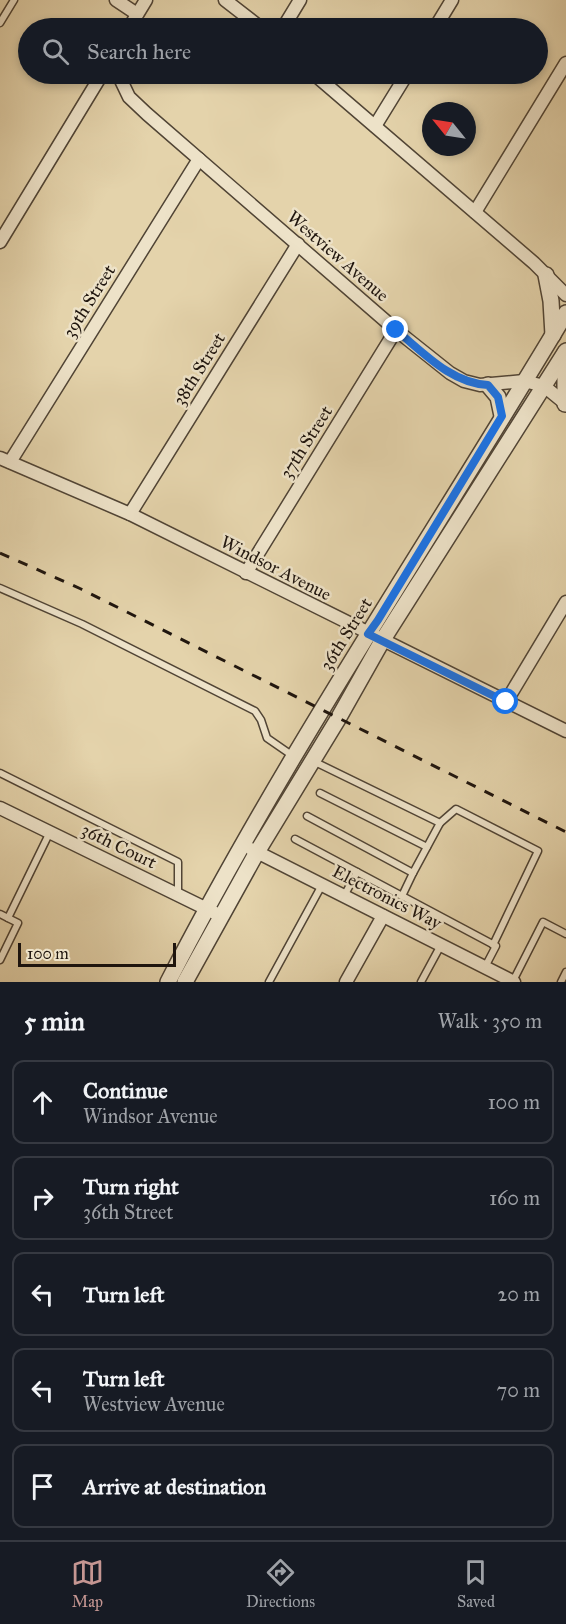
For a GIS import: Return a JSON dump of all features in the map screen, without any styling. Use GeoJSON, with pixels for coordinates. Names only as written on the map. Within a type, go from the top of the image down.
{"type":"FeatureCollection","features":[{"type":"Feature","properties":{"kind":"street"},"geometry":{"type":"LineString","coordinates":[[116,0],[137,14]]}},
{"type":"Feature","properties":{"kind":"street"},"geometry":{"type":"LineString","coordinates":[[135,18],[146,0]]}},
{"type":"Feature","properties":{"kind":"street"},"geometry":{"type":"LineString","coordinates":[[225,0],[248,18]]}},
{"type":"Feature","properties":{"kind":"street"},"geometry":{"type":"LineString","coordinates":[[289,18],[300,0]]}},
{"type":"Feature","properties":{"kind":"street"},"geometry":{"type":"LineString","coordinates":[[441,18],[452,0]]}},
{"type":"Feature","properties":{"kind":"street"},"geometry":{"type":"LineString","coordinates":[[475,212],[566,63]]}},
{"type":"Feature","properties":{"kind":"street"},"geometry":{"type":"LineString","coordinates":[[0,242],[96,84]]}},
{"type":"Feature","properties":{"kind":"street","name":"Westview Avenue"},"geometry":{"type":"LineString","coordinates":[[123,84],[129,97],[147,114],[450,374],[472,383],[488,385],[524,381],[544,386],[566,404]]}},
{"type":"Feature","properties":{"kind":"street"},"geometry":{"type":"LineString","coordinates":[[326,84],[546,274],[566,295]]}},
{"type":"Feature","properties":{"kind":"street"},"geometry":{"type":"LineString","coordinates":[[375,126],[401,84]]}},
{"type":"Feature","properties":{"kind":"street","name":"39th Street"},"geometry":{"type":"LineString","coordinates":[[5,460],[199,159]]}},
{"type":"Feature","properties":{"kind":"street","name":"38th Street"},"geometry":{"type":"LineString","coordinates":[[130,514],[298,244]]}},
{"type":"Feature","properties":{"kind":"street"},"geometry":{"type":"LineString","coordinates":[[546,274],[551,301],[553,335]]}},
{"type":"Feature","properties":{"kind":"street","name":"36th Street"},"geometry":{"type":"LineString","coordinates":[[168,982],[206,909],[294,757],[566,313]]}},
{"type":"Feature","properties":{"kind":"street","name":"37th Street"},"geometry":{"type":"LineString","coordinates":[[246,573],[396,330]]}},
{"type":"Feature","properties":{"kind":"street"},"geometry":{"type":"LineString","coordinates":[[565,352],[566,404]]}},
{"type":"Feature","properties":{"kind":"street","name":"36th Street"},"geometry":{"type":"LineString","coordinates":[[185,982],[257,852],[338,719],[382,641],[565,352]]}},
{"type":"Feature","properties":{"kind":"street"},"geometry":{"type":"LineString","coordinates":[[488,385],[498,397],[502,416]]}},
{"type":"Feature","properties":{"kind":"street","name":"Windsor Avenue"},"geometry":{"type":"LineString","coordinates":[[5,460],[130,514],[566,731]]}},
{"type":"Feature","properties":{"kind":"street"},"geometry":{"type":"LineString","coordinates":[[506,702],[566,602]]}},
{"type":"Feature","properties":{"kind":"street","name":"36th Court"},"geometry":{"type":"LineString","coordinates":[[0,808],[221,916]]}},
{"type":"Feature","properties":{"kind":"street","name":"Electronics Way"},"geometry":{"type":"LineString","coordinates":[[243,844],[514,982]]}},
{"type":"Feature","properties":{"kind":"street"},"geometry":{"type":"LineString","coordinates":[[346,982],[382,916]]}},
{"type":"Feature","properties":{"kind":"lane"},"geometry":{"type":"LineString","coordinates":[[0,23],[14,0]]}},
{"type":"Feature","properties":{"kind":"lane"},"geometry":{"type":"LineString","coordinates":[[0,588],[81,624],[255,711],[261,720],[267,738],[294,757]]}},
{"type":"Feature","properties":{"kind":"lane"},"geometry":{"type":"LineString","coordinates":[[311,760],[440,823]]}},
{"type":"Feature","properties":{"kind":"lane"},"geometry":{"type":"LineString","coordinates":[[0,773],[178,862],[178,895]]}},
{"type":"Feature","properties":{"kind":"lane"},"geometry":{"type":"LineString","coordinates":[[320,793],[427,847]]}},
{"type":"Feature","properties":{"kind":"lane"},"geometry":{"type":"LineString","coordinates":[[402,896],[440,823],[456,809],[538,851],[493,945]]}},
{"type":"Feature","properties":{"kind":"lane"},"geometry":{"type":"LineString","coordinates":[[307,816],[413,873]]}},
{"type":"Feature","properties":{"kind":"lane"},"geometry":{"type":"LineString","coordinates":[[8,918],[50,832]]}},
{"type":"Feature","properties":{"kind":"lane"},"geometry":{"type":"LineString","coordinates":[[295,839],[496,946],[485,968]]}},
{"type":"Feature","properties":{"kind":"lane"},"geometry":{"type":"LineString","coordinates":[[344,896],[357,872]]}},
{"type":"Feature","properties":{"kind":"lane"},"geometry":{"type":"LineString","coordinates":[[269,982],[322,885]]}},
{"type":"Feature","properties":{"kind":"lane"},"geometry":{"type":"LineString","coordinates":[[0,914],[18,923],[0,960]]}},
{"type":"Feature","properties":{"kind":"lane"},"geometry":{"type":"LineString","coordinates":[[514,982],[543,922],[566,934]]}},
{"type":"Feature","properties":{"kind":"lane"},"geometry":{"type":"LineString","coordinates":[[421,982],[441,945]]}},
{"type":"Feature","properties":{"kind":"lane"},"geometry":{"type":"LineString","coordinates":[[561,982],[566,972]]}},
{"type":"Feature","properties":{"kind":"railway"},"geometry":{"type":"LineString","coordinates":[[0,553],[81,589],[566,832]]}},
{"type":"Feature","properties":{"kind":"route"},"geometry":{"type":"LineString","coordinates":[[396,330],[450,374],[472,383],[488,385],[498,397],[502,416],[368,634],[506,702]]}}]}
